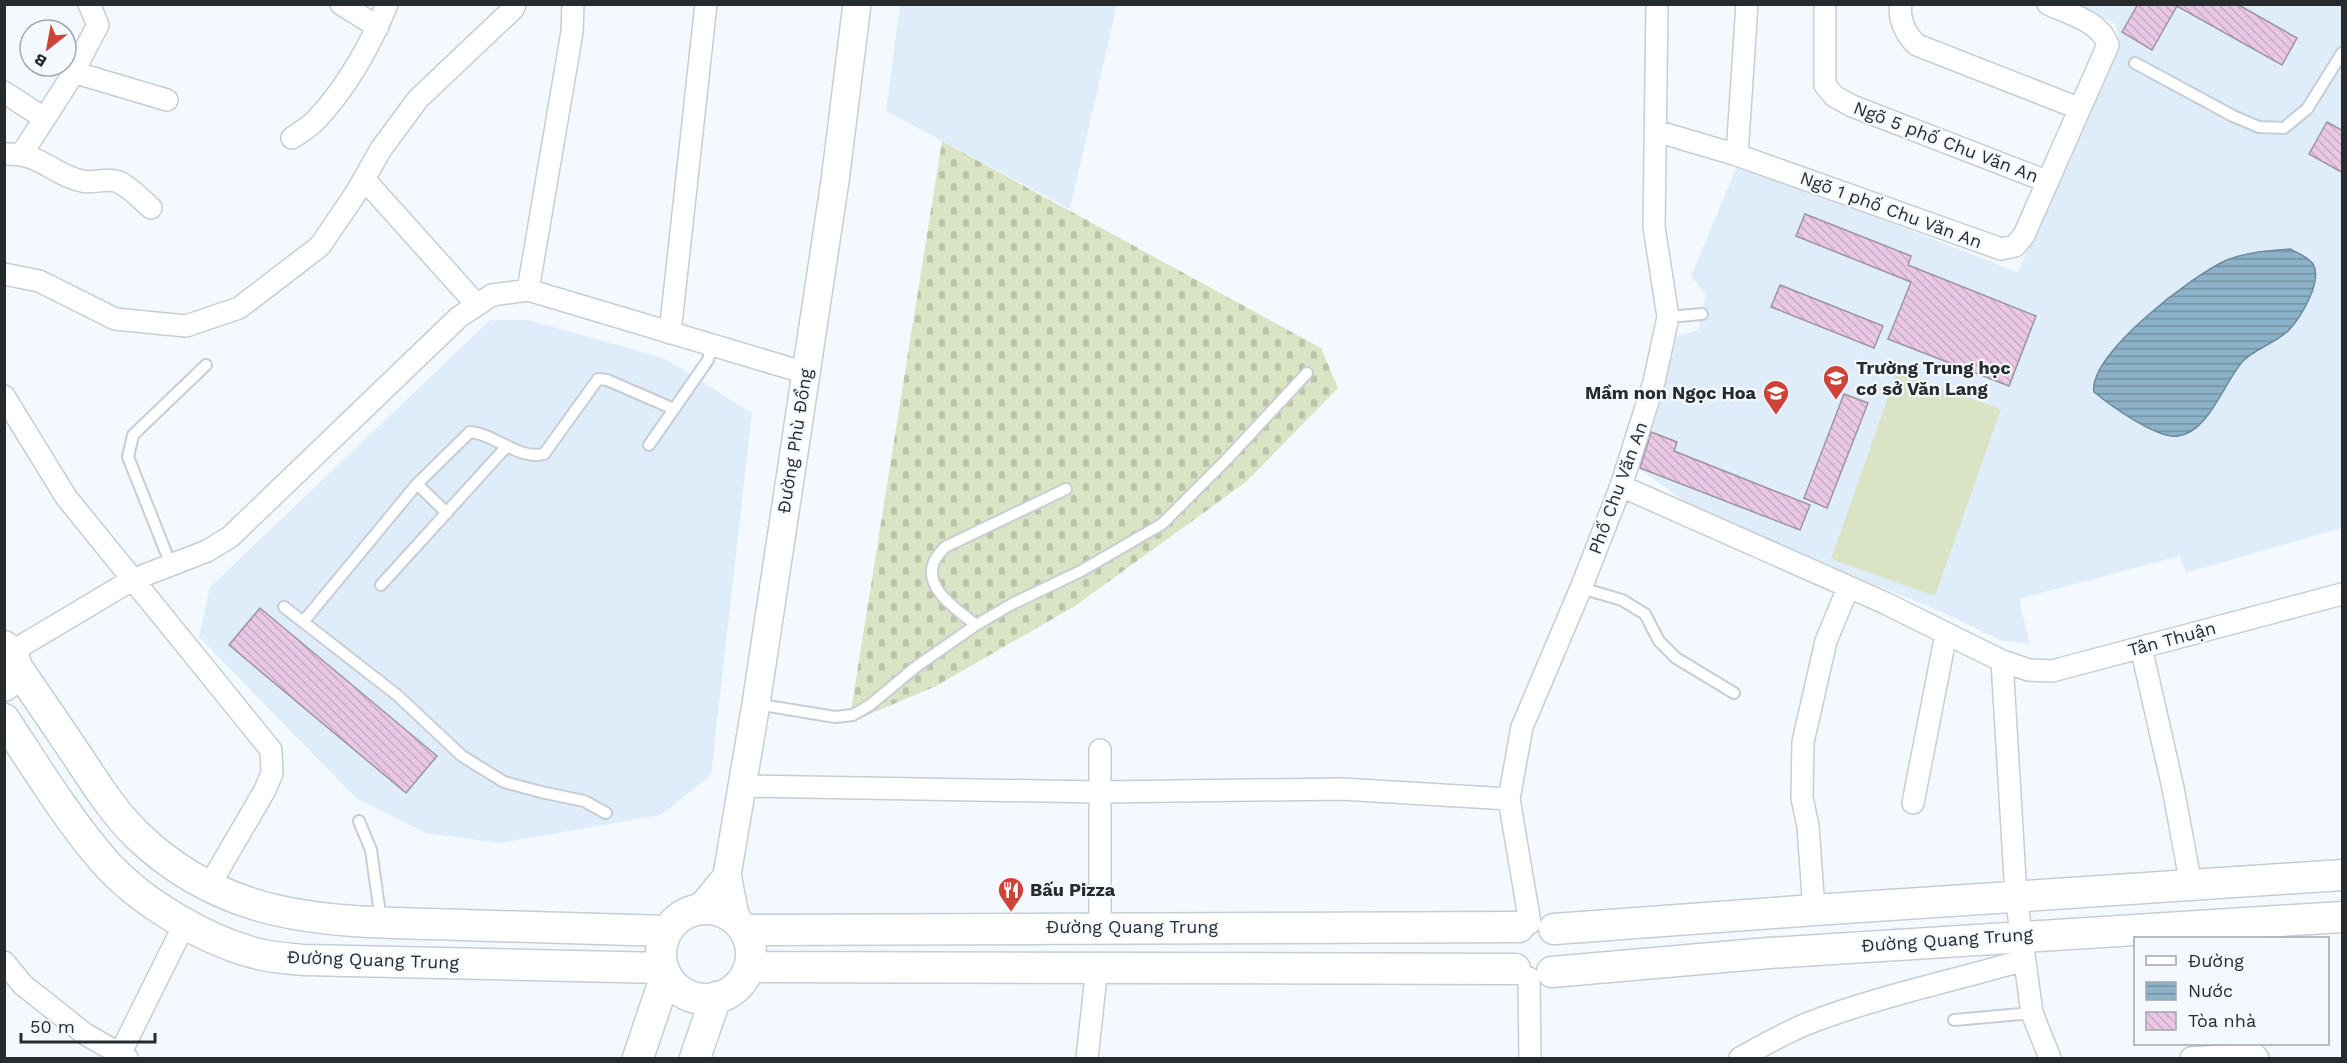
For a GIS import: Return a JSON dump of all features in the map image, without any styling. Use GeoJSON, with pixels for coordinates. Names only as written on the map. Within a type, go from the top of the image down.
{"type":"FeatureCollection","features":[{"type":"Feature","properties":{"kind":"main road","name":"Đường Quang Trung"},"geometry":{"type":"LineString","coordinates":[[9,663],[104,796],[136,835],[164,859],[209,886],[273,911],[308,918],[378,923],[666,931]]}},
{"type":"Feature","properties":{"kind":"main road","name":"Đường Quang Trung"},"geometry":{"type":"LineString","coordinates":[[4,719],[73,822],[106,863],[139,893],[185,923],[227,943],[264,955],[304,960],[665,972]]}},
{"type":"Feature","properties":{"kind":"main road","name":"Đường Quang Trung"},"geometry":{"type":"LineString","coordinates":[[740,925],[1534,926],[2343,875]]}},
{"type":"Feature","properties":{"kind":"main road"},"geometry":{"type":"LineString","coordinates":[[700,909],[719,911],[740,925],[750,948],[749,967],[744,978],[736,987],[716,998],[702,998],[687,995],[675,987],[665,972],[661,950],[666,931],[681,916],[700,909]]}},
{"type":"Feature","properties":{"kind":"main road","name":"Đường Quang Trung"},"geometry":{"type":"LineString","coordinates":[[2137,937],[2343,917]]}},
{"type":"Feature","properties":{"kind":"main road"},"geometry":{"type":"LineString","coordinates":[[1534,926],[1561,939],[1564,951],[1561,963],[1532,973],[1509,960],[1507,950],[1509,940],[1534,926]]}},
{"type":"Feature","properties":{"kind":"main road","name":"Đường Quang Trung"},"geometry":{"type":"LineString","coordinates":[[749,967],[1097,967],[1532,973],[1769,952],[2023,948],[2134,937]]}},
{"type":"Feature","properties":{"kind":"main road"},"geometry":{"type":"LineString","coordinates":[[638,1059],[665,972]]}},
{"type":"Feature","properties":{"kind":"main road"},"geometry":{"type":"LineString","coordinates":[[695,1059],[716,998]]}},
{"type":"Feature","properties":{"kind":"street"},"geometry":{"type":"LineString","coordinates":[[78,63],[98,25],[89,4]]}},
{"type":"Feature","properties":{"kind":"street"},"geometry":{"type":"LineString","coordinates":[[341,4],[378,27]]}},
{"type":"Feature","properties":{"kind":"street"},"geometry":{"type":"LineString","coordinates":[[292,138],[314,122],[351,75],[378,27],[387,4]]}},
{"type":"Feature","properties":{"kind":"street"},"geometry":{"type":"LineString","coordinates":[[4,274],[39,281],[115,319],[186,326],[239,308],[320,246],[381,149],[418,99],[513,9],[515,4]]}},
{"type":"Feature","properties":{"kind":"street"},"geometry":{"type":"LineString","coordinates":[[528,290],[573,32],[573,4]]}},
{"type":"Feature","properties":{"kind":"street"},"geometry":{"type":"LineString","coordinates":[[670,333],[706,4]]}},
{"type":"Feature","properties":{"kind":"street","name":"Đường Phù Đổng"},"geometry":{"type":"LineString","coordinates":[[740,925],[727,876],[756,704],[843,126],[857,4]]}},
{"type":"Feature","properties":{"kind":"street","name":"Phố Chu Văn An"},"geometry":{"type":"LineString","coordinates":[[1534,926],[1509,799],[1522,727],[1621,486],[1654,382],[1668,317],[1654,227],[1657,4]]}},
{"type":"Feature","properties":{"kind":"street"},"geometry":{"type":"LineString","coordinates":[[1737,154],[1747,4]]}},
{"type":"Feature","properties":{"kind":"street","name":"Ngõ 5 phố Chu Văn An"},"geometry":{"type":"LineString","coordinates":[[1825,4],[1825,86],[1834,96],[1852,106],[2046,181]]}},
{"type":"Feature","properties":{"kind":"street"},"geometry":{"type":"LineString","coordinates":[[1901,4],[1900,9],[1907,35],[1917,45],[2078,108]]}},
{"type":"Feature","properties":{"kind":"street","name":"Ngõ 1 phố Chu Văn An"},"geometry":{"type":"LineString","coordinates":[[1656,131],[1737,154],[2001,249],[2015,246],[2024,235],[2078,108],[2108,45],[2104,34],[2093,25],[2048,4]]}},
{"type":"Feature","properties":{"kind":"street"},"geometry":{"type":"LineString","coordinates":[[78,73],[167,100]]}},
{"type":"Feature","properties":{"kind":"street"},"geometry":{"type":"LineString","coordinates":[[69,78],[44,118],[13,155],[42,161],[72,178],[85,182],[116,181],[127,187],[151,208]]}},
{"type":"Feature","properties":{"kind":"street"},"geometry":{"type":"LineString","coordinates":[[4,92],[44,118]]}},
{"type":"Feature","properties":{"kind":"street"},"geometry":{"type":"LineString","coordinates":[[364,179],[477,305]]}},
{"type":"Feature","properties":{"kind":"street"},"geometry":{"type":"LineString","coordinates":[[9,663],[132,580],[207,551],[230,537],[459,317],[492,295],[528,290],[806,373]]}},
{"type":"Feature","properties":{"kind":"street"},"geometry":{"type":"LineString","coordinates":[[4,396],[66,497],[271,750],[272,773],[265,790],[209,886]]}},
{"type":"Feature","properties":{"kind":"street","name":"Tân Thuận"},"geometry":{"type":"LineString","coordinates":[[1621,486],[1885,603],[2002,661],[2029,670],[2052,671],[2343,594]]}},
{"type":"Feature","properties":{"kind":"street"},"geometry":{"type":"LineString","coordinates":[[1814,910],[1808,826],[1802,798],[1803,742],[1826,641],[1848,588]]}},
{"type":"Feature","properties":{"kind":"street"},"geometry":{"type":"LineString","coordinates":[[1913,803],[1946,634]]}},
{"type":"Feature","properties":{"kind":"street"},"geometry":{"type":"LineString","coordinates":[[2141,647],[2173,788],[2191,885]]}},
{"type":"Feature","properties":{"kind":"street"},"geometry":{"type":"LineString","coordinates":[[2002,661],[2016,896],[2032,1013],[2050,1059]]}},
{"type":"Feature","properties":{"kind":"street"},"geometry":{"type":"LineString","coordinates":[[1100,750],[1100,927]]}},
{"type":"Feature","properties":{"kind":"street"},"geometry":{"type":"LineString","coordinates":[[741,786],[1100,792],[1342,789],[1509,799]]}},
{"type":"Feature","properties":{"kind":"street"},"geometry":{"type":"LineString","coordinates":[[700,909],[727,876]]}},
{"type":"Feature","properties":{"kind":"street"},"geometry":{"type":"LineString","coordinates":[[4,962],[23,985],[85,1034],[122,1058],[185,923]]}},
{"type":"Feature","properties":{"kind":"street"},"geometry":{"type":"LineString","coordinates":[[1740,1059],[1808,1023],[1907,990],[1960,979],[2023,948]]}},
{"type":"Feature","properties":{"kind":"street"},"geometry":{"type":"LineString","coordinates":[[1088,1059],[1097,967]]}},
{"type":"Feature","properties":{"kind":"street"},"geometry":{"type":"LineString","coordinates":[[1530,1059],[1532,973]]}},
{"type":"Feature","properties":{"kind":"street"},"geometry":{"type":"LineString","coordinates":[[2191,1059],[2254,1054],[2258,1059]]}},
{"type":"Feature","properties":{"kind":"lane"},"geometry":{"type":"LineString","coordinates":[[2136,63],[2233,116],[2259,127],[2284,128],[2307,109],[2343,53]]}},
{"type":"Feature","properties":{"kind":"lane"},"geometry":{"type":"LineString","coordinates":[[1668,317],[1702,314]]}},
{"type":"Feature","properties":{"kind":"lane"},"geometry":{"type":"LineString","coordinates":[[649,445],[708,360],[712,345]]}},
{"type":"Feature","properties":{"kind":"lane"},"geometry":{"type":"LineString","coordinates":[[171,565],[128,457],[133,435],[206,365]]}},
{"type":"Feature","properties":{"kind":"lane"},"geometry":{"type":"LineString","coordinates":[[756,704],[835,717],[853,715],[870,705],[917,666],[976,625],[1012,604],[1081,571],[1162,524],[1229,457],[1307,373]]}},
{"type":"Feature","properties":{"kind":"lane"},"geometry":{"type":"LineString","coordinates":[[303,622],[417,484],[470,432],[483,433],[507,446],[535,456],[544,454],[598,379],[607,380],[674,409]]}},
{"type":"Feature","properties":{"kind":"lane"},"geometry":{"type":"LineString","coordinates":[[381,585],[507,446]]}},
{"type":"Feature","properties":{"kind":"lane"},"geometry":{"type":"LineString","coordinates":[[417,484],[447,513]]}},
{"type":"Feature","properties":{"kind":"lane"},"geometry":{"type":"LineString","coordinates":[[976,625],[934,586],[931,577],[934,560],[945,546],[1066,489]]}},
{"type":"Feature","properties":{"kind":"lane"},"geometry":{"type":"LineString","coordinates":[[1581,588],[1622,600],[1645,614],[1659,641],[1676,658],[1734,693]]}},
{"type":"Feature","properties":{"kind":"lane"},"geometry":{"type":"LineString","coordinates":[[284,607],[398,695],[462,756],[504,782],[584,801],[606,813]]}},
{"type":"Feature","properties":{"kind":"lane"},"geometry":{"type":"LineString","coordinates":[[359,820],[373,861],[379,906],[378,923]]}},
{"type":"Feature","properties":{"kind":"lane"},"geometry":{"type":"LineString","coordinates":[[1954,1020],[2032,1013]]}},
{"type":"Feature","properties":{"kind":"shaded area"},"geometry":{"type":"Polygon","coordinates":[[[900,5],[1117,5],[1070,209],[886,111],[900,5]]]}},
{"type":"Feature","properties":{"kind":"shaded area"},"geometry":{"type":"Polygon","coordinates":[[[2080,5],[2342,5],[2342,528],[2186,573],[2180,556],[2019,599],[2030,645],[2000,640],[1944,613],[1701,513],[1634,465],[1671,337],[1698,330],[1706,295],[1691,276],[1738,164],[2018,272],[2119,38],[2116,25],[2080,5]]]}},
{"type":"Feature","properties":{"kind":"shaded area"},"geometry":{"type":"Polygon","coordinates":[[[490,320],[528,320],[664,358],[752,413],[711,775],[661,815],[499,843],[426,833],[357,799],[199,637],[210,587],[490,320]]]}},
{"type":"Feature","properties":{"kind":"green space"},"geometry":{"type":"Polygon","coordinates":[[[942,141],[1321,348],[1338,388],[1246,482],[1075,606],[936,686],[849,723],[942,141]]]}},
{"type":"Feature","properties":{"kind":"green space"},"geometry":{"type":"Polygon","coordinates":[[[1897,372],[2001,409],[1935,596],[1831,559],[1897,372]]]}},
{"type":"Feature","properties":{"kind":"water"},"geometry":{"type":"Polygon","coordinates":[[[2290,249],[2308,259],[2315,271],[2313,289],[2305,308],[2284,335],[2243,361],[2199,426],[2178,436],[2169,436],[2123,413],[2094,392],[2097,376],[2108,357],[2125,337],[2191,281],[2234,257],[2290,249]]]}},
{"type":"Feature","properties":{"kind":"building"},"geometry":{"type":"Polygon","coordinates":[[[2138,4],[2237,4],[2297,38],[2282,65],[2177,6],[2152,50],[2122,32],[2138,4]]]}},
{"type":"Feature","properties":{"kind":"building"},"geometry":{"type":"Polygon","coordinates":[[[2327,122],[2343,131],[2343,173],[2309,154],[2327,122]]]}},
{"type":"Feature","properties":{"kind":"building"},"geometry":{"type":"Polygon","coordinates":[[[1805,214],[1911,256],[1908,265],[2036,316],[2009,386],[1888,339],[1911,282],[1796,236],[1805,214]]]}},
{"type":"Feature","properties":{"kind":"building"},"geometry":{"type":"Polygon","coordinates":[[[1780,285],[1883,326],[1874,348],[1771,307],[1780,285]]]}},
{"type":"Feature","properties":{"kind":"building"},"geometry":{"type":"Polygon","coordinates":[[[1844,394],[1868,403],[1827,508],[1804,498],[1844,394]]]}},
{"type":"Feature","properties":{"kind":"building"},"geometry":{"type":"Polygon","coordinates":[[[1651,432],[1677,442],[1674,451],[1810,505],[1800,530],[1640,468],[1651,432]]]}},
{"type":"Feature","properties":{"kind":"building"},"geometry":{"type":"Polygon","coordinates":[[[260,608],[437,756],[406,793],[229,645],[260,608]]]}},
{"type":"Feature","properties":{"kind":"place","name":"Trường Trung học cơ sở Văn Lang"},"geometry":{"type":"Point","coordinates":[1836,401]}},
{"type":"Feature","properties":{"kind":"place","name":"Mầm non Ngọc Hoa"},"geometry":{"type":"Point","coordinates":[1776,416]}},
{"type":"Feature","properties":{"kind":"place","name":"Bấu Pizza"},"geometry":{"type":"Point","coordinates":[1011,913]}}]}
